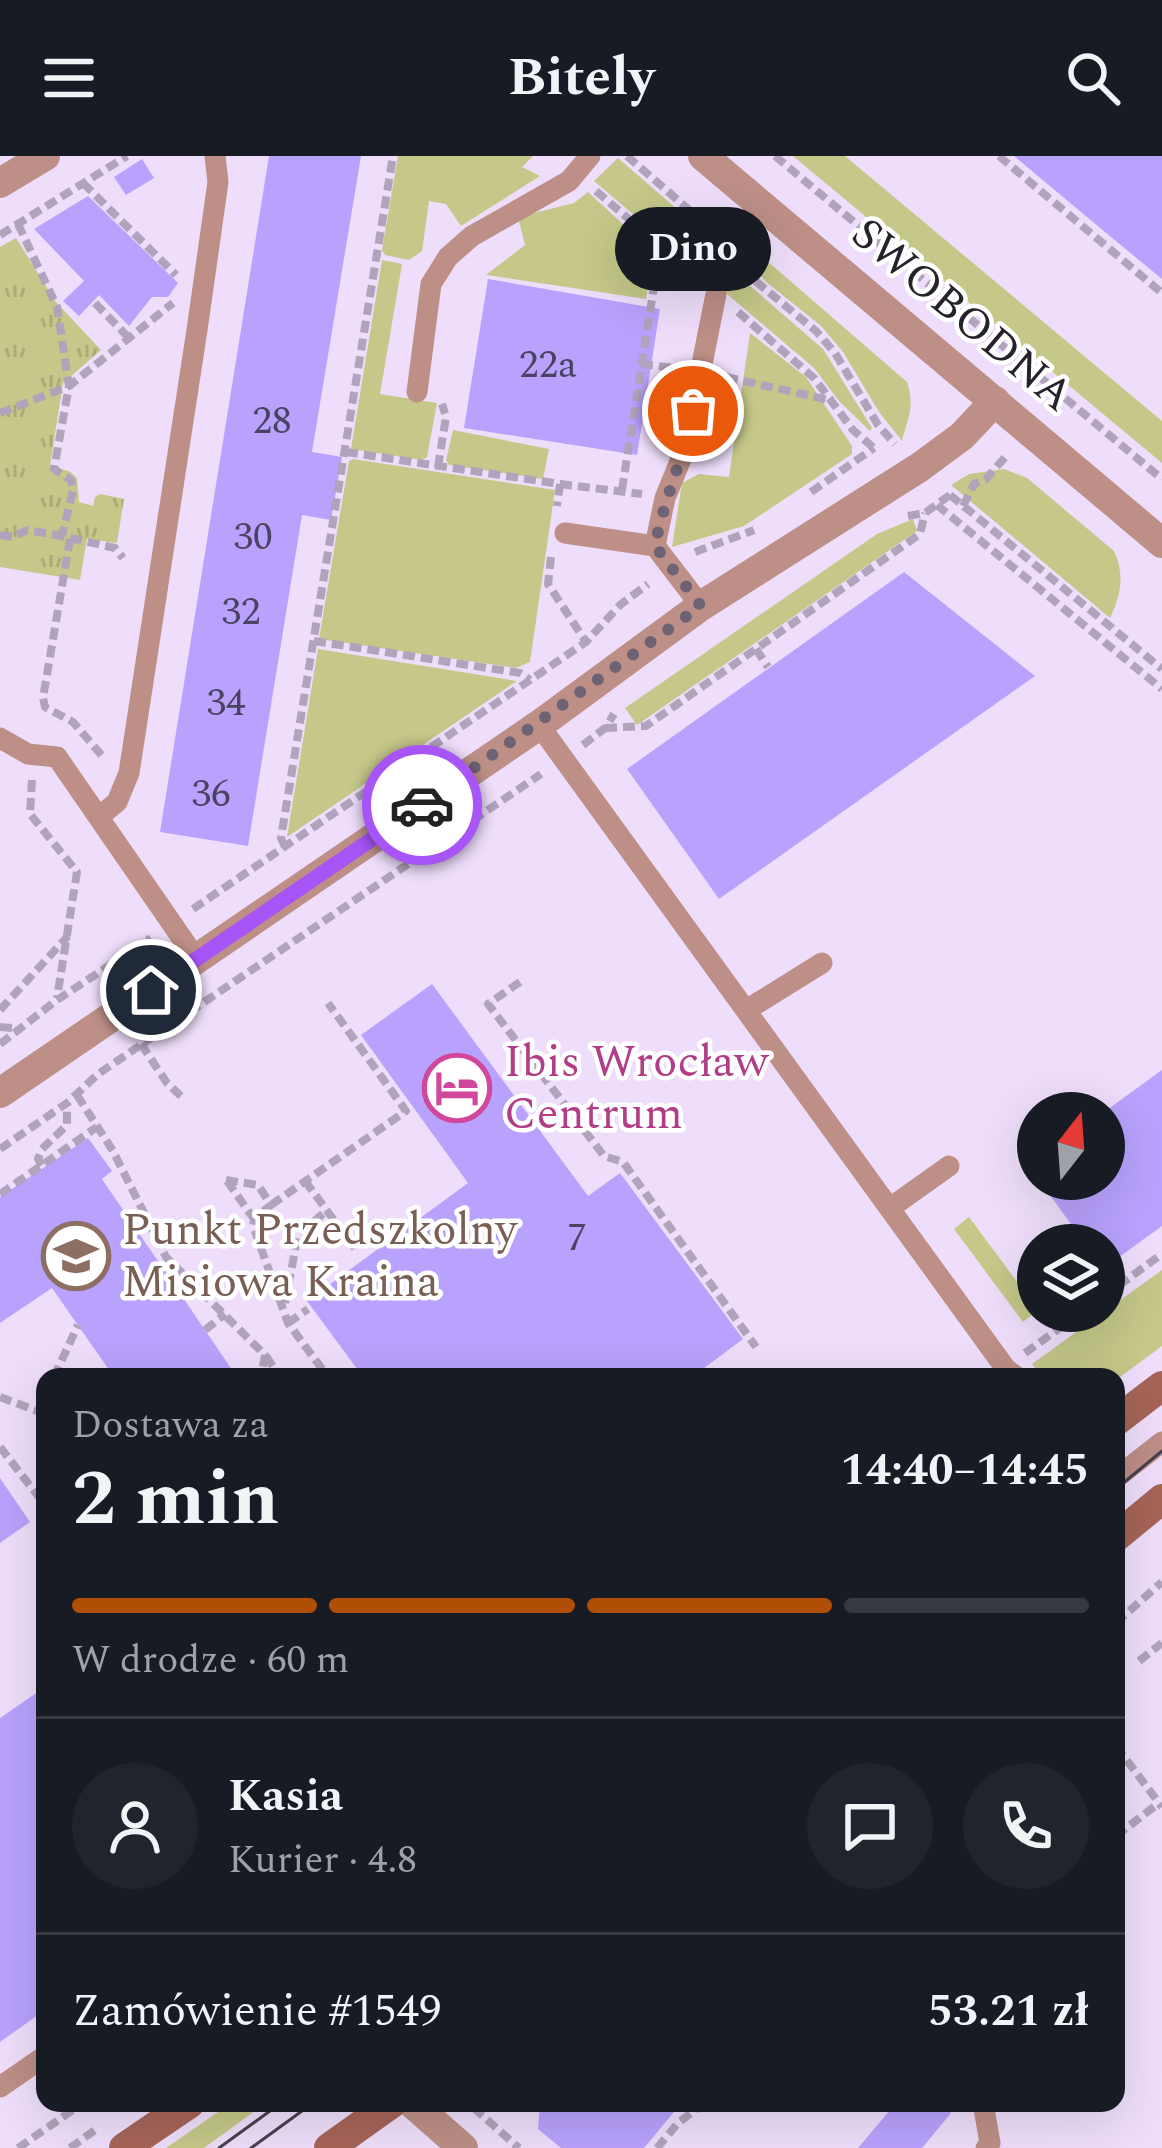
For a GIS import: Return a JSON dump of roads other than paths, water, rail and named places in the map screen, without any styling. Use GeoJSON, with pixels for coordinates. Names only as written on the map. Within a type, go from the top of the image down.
{"type":"FeatureCollection","features":[{"type":"Feature","properties":{"kind":"main road"},"geometry":{"type":"LineString","coordinates":[[1125,1530],[1162,1499]]}},
{"type":"Feature","properties":{"kind":"main road"},"geometry":{"type":"LineString","coordinates":[[124,2148],[177,2112]]}},
{"type":"Feature","properties":{"kind":"main road"},"geometry":{"type":"LineString","coordinates":[[328,2148],[379,2112]]}},
{"type":"Feature","properties":{"kind":"street"},"geometry":{"type":"LineString","coordinates":[[0,184],[45,156]]}},
{"type":"Feature","properties":{"kind":"street","name":"SWOBODNA"},"geometry":{"type":"LineString","coordinates":[[704,156],[1162,543]]}},
{"type":"Feature","properties":{"kind":"street"},"geometry":{"type":"LineString","coordinates":[[0,1093],[539,725],[701,606],[920,467],[962,436],[994,401]]}},
{"type":"Feature","properties":{"kind":"street"},"geometry":{"type":"LineString","coordinates":[[422,2112],[463,2148]]}},
{"type":"Feature","properties":{"kind":"lane"},"geometry":{"type":"LineString","coordinates":[[100,817],[117,802],[129,773],[207,263],[218,182],[215,156]]}},
{"type":"Feature","properties":{"kind":"lane"},"geometry":{"type":"LineString","coordinates":[[418,387],[431,284],[448,257],[472,236],[569,181],[590,156]]}},
{"type":"Feature","properties":{"kind":"lane"},"geometry":{"type":"LineString","coordinates":[[701,606],[655,546],[664,498],[686,448],[716,294]]}},
{"type":"Feature","properties":{"kind":"lane"},"geometry":{"type":"LineString","coordinates":[[558,541],[655,546]]}},
{"type":"Feature","properties":{"kind":"lane"},"geometry":{"type":"LineString","coordinates":[[539,725],[1006,1368]]}},
{"type":"Feature","properties":{"kind":"lane"},"geometry":{"type":"LineString","coordinates":[[0,738],[28,754],[57,758],[197,960]]}},
{"type":"Feature","properties":{"kind":"lane"},"geometry":{"type":"LineString","coordinates":[[748,1009],[822,963]]}},
{"type":"Feature","properties":{"kind":"lane"},"geometry":{"type":"LineString","coordinates":[[890,1208],[949,1166]]}},
{"type":"Feature","properties":{"kind":"lane"},"geometry":{"type":"LineString","coordinates":[[1125,1471],[1162,1442]]}},
{"type":"Feature","properties":{"kind":"lane"},"geometry":{"type":"LineString","coordinates":[[0,2086],[36,2062]]}},
{"type":"Feature","properties":{"kind":"lane"},"geometry":{"type":"LineString","coordinates":[[985,2112],[990,2143],[986,2148]]}},
{"type":"Feature","properties":{"kind":"tram line"},"geometry":{"type":"LineString","coordinates":[[1125,1482],[1162,1451]]}},
{"type":"Feature","properties":{"kind":"tram line"},"geometry":{"type":"LineString","coordinates":[[219,2148],[269,2112]]}},
{"type":"Feature","properties":{"kind":"tram line"},"geometry":{"type":"LineString","coordinates":[[251,2148],[301,2112]]}},
{"type":"Feature","properties":{"kind":"place","name":"Dino"},"geometry":{"type":"Point","coordinates":[693,411]}},
{"type":"Feature","properties":{"kind":"place","name":"Ibis Wrocław Centrum"},"geometry":{"type":"Point","coordinates":[457,1088]}},
{"type":"Feature","properties":{"kind":"place","name":"Punkt Przedszkolny Misiowa Kraina"},"geometry":{"type":"Point","coordinates":[76,1256]}}]}
